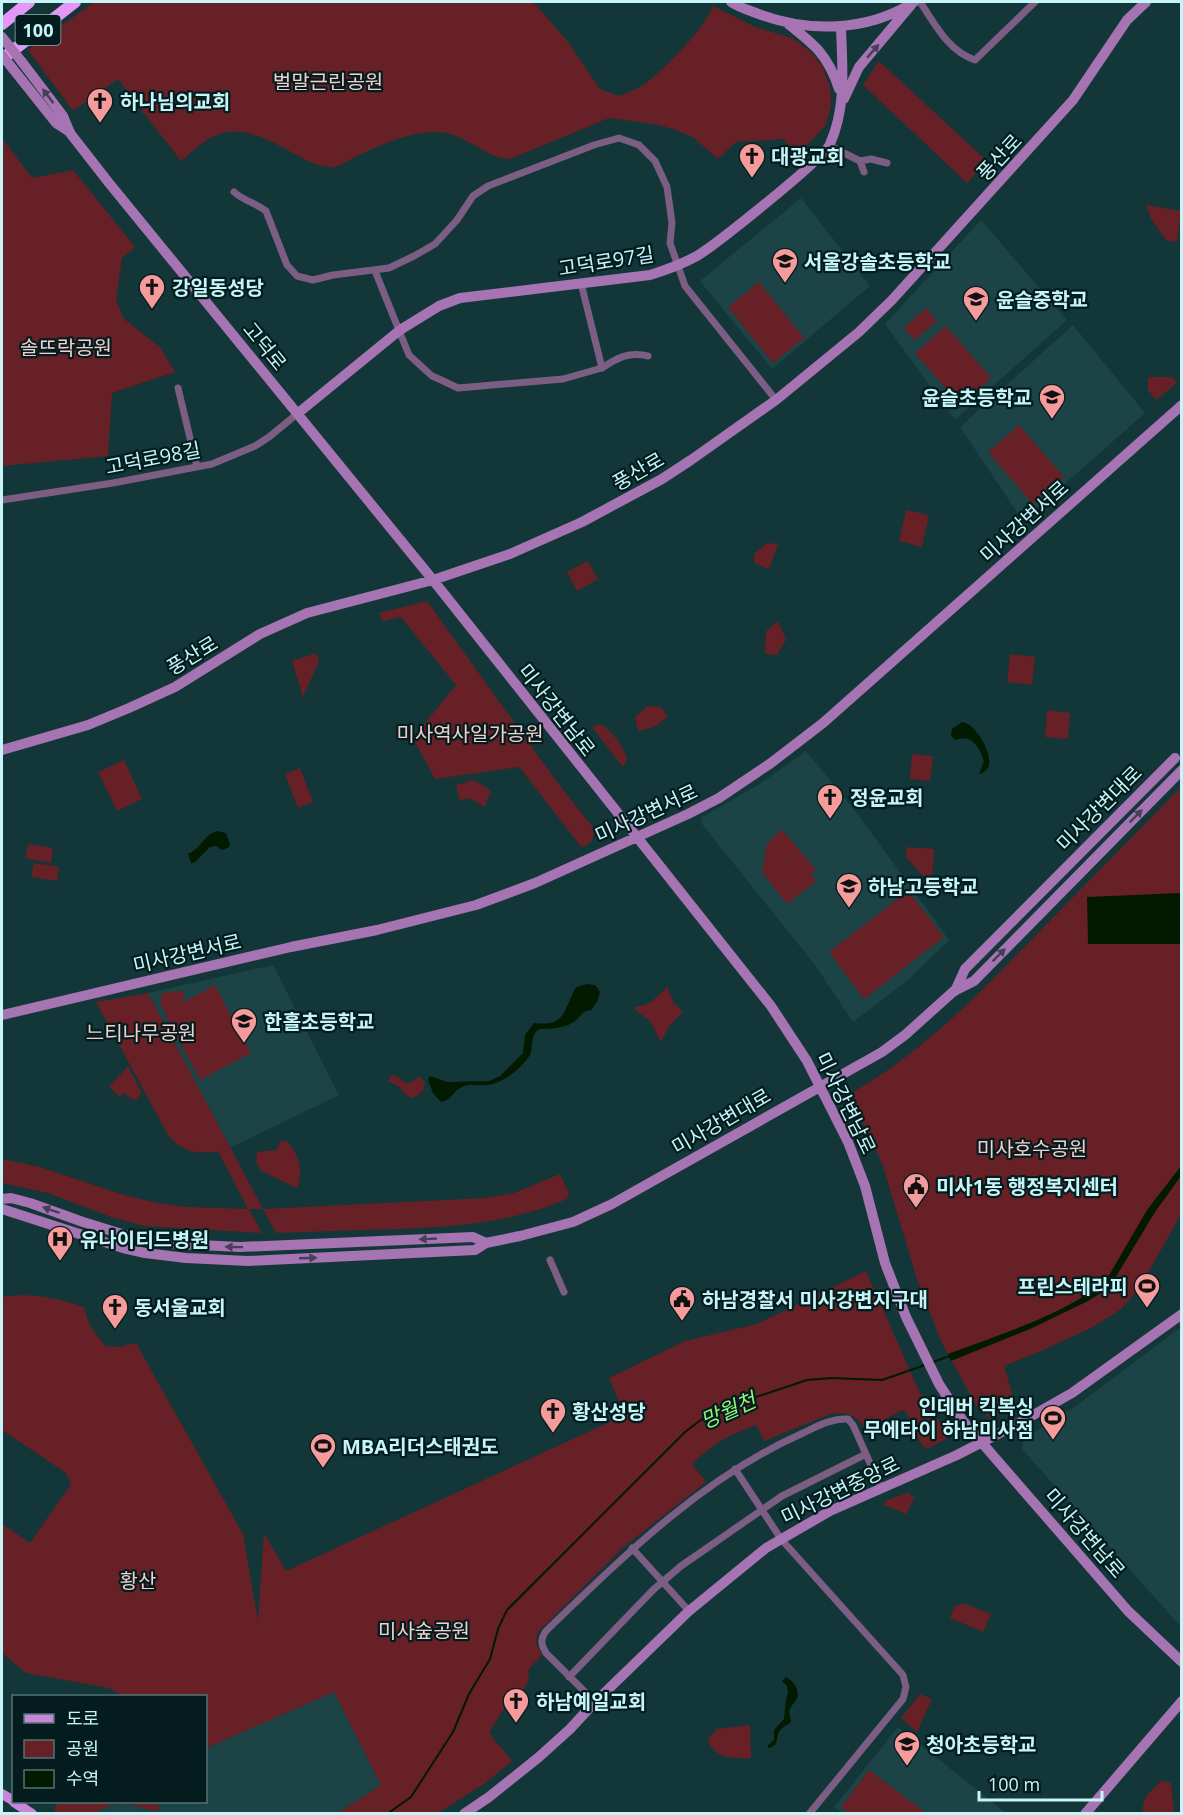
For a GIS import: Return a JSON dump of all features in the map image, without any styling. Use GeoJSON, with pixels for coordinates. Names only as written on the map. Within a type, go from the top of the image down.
{"type":"FeatureCollection","features":[{"type":"Feature","properties":{"kind":"highway","name":"100"},"geometry":{"type":"LineString","coordinates":[[2,24],[29,2]]}},
{"type":"Feature","properties":{"kind":"highway","name":"100"},"geometry":{"type":"LineString","coordinates":[[2,59],[75,2]]}},
{"type":"Feature","properties":{"kind":"main road"},"geometry":{"type":"LineString","coordinates":[[17,1803],[32,1814]]}},
{"type":"Feature","properties":{"kind":"street"},"geometry":{"type":"LineString","coordinates":[[731,2],[765,16],[812,27],[841,26],[871,20],[916,2]]}},
{"type":"Feature","properties":{"kind":"street"},"geometry":{"type":"LineString","coordinates":[[916,2],[950,46],[962,55],[975,60],[1035,2]]}},
{"type":"Feature","properties":{"kind":"street"},"geometry":{"type":"LineString","coordinates":[[887,163],[871,159],[860,161],[830,146],[843,101],[859,67],[916,2]]}},
{"type":"Feature","properties":{"kind":"street","name":"풍산로"},"geometry":{"type":"LineString","coordinates":[[2,750],[88,724],[129,708],[175,687],[261,634],[307,613],[432,580],[510,554],[582,522],[691,460],[776,400],[859,332],[940,249],[1073,100],[1127,20],[1146,2]]}},
{"type":"Feature","properties":{"kind":"street"},"geometry":{"type":"LineString","coordinates":[[786,22],[819,48],[833,71],[843,101]]}},
{"type":"Feature","properties":{"kind":"street"},"geometry":{"type":"LineString","coordinates":[[841,26],[843,101]]}},
{"type":"Feature","properties":{"kind":"street","name":"고덕로"},"geometry":{"type":"LineString","coordinates":[[2,37],[17,65],[56,123],[70,133],[432,580]]}},
{"type":"Feature","properties":{"kind":"street","name":"고덕로"},"geometry":{"type":"LineString","coordinates":[[2,55],[17,65]]}},
{"type":"Feature","properties":{"kind":"street"},"geometry":{"type":"LineString","coordinates":[[234,192],[266,211],[287,265],[297,276],[314,280],[333,275],[389,268],[435,244],[457,220],[473,196],[488,186],[594,145],[619,138],[639,145],[655,161],[666,187],[672,223],[670,243],[685,286],[776,400]]}},
{"type":"Feature","properties":{"kind":"street","name":"고덕로97길"},"geometry":{"type":"LineString","coordinates":[[297,414],[400,330],[439,306],[460,298],[650,275],[678,265],[708,249],[830,146]]}},
{"type":"Feature","properties":{"kind":"street"},"geometry":{"type":"LineString","coordinates":[[860,161],[864,172]]}},
{"type":"Feature","properties":{"kind":"street"},"geometry":{"type":"LineString","coordinates":[[375,271],[409,355],[432,376],[459,388],[563,379],[602,368],[620,356],[635,352],[648,356]]}},
{"type":"Feature","properties":{"kind":"street"},"geometry":{"type":"LineString","coordinates":[[581,284],[602,368]]}},
{"type":"Feature","properties":{"kind":"street"},"geometry":{"type":"LineString","coordinates":[[178,388],[197,467]]}},
{"type":"Feature","properties":{"kind":"street","name":"미사강변서로"},"geometry":{"type":"LineString","coordinates":[[2,1015],[141,981],[454,912],[535,883],[719,798],[778,759],[823,723],[1182,405]]}},
{"type":"Feature","properties":{"kind":"street","name":"고덕로98길"},"geometry":{"type":"LineString","coordinates":[[2,500],[221,461],[269,438],[297,414]]}},
{"type":"Feature","properties":{"kind":"street","name":"미사강변남로"},"geometry":{"type":"LineString","coordinates":[[432,580],[771,1006],[807,1061],[855,1158],[865,1186],[881,1251],[920,1346],[939,1384],[956,1410],[1128,1611],[1182,1662]]}},
{"type":"Feature","properties":{"kind":"street","name":"미사강변대로"},"geometry":{"type":"LineString","coordinates":[[954,991],[965,969],[1175,758]]}},
{"type":"Feature","properties":{"kind":"street","name":"미사강변대로"},"geometry":{"type":"LineString","coordinates":[[2,1209],[145,1254],[218,1261],[475,1250],[486,1243],[556,1227],[591,1214],[882,1052],[906,1035],[954,991],[974,981],[1182,770]]}},
{"type":"Feature","properties":{"kind":"street","name":"미사강변대로"},"geometry":{"type":"LineString","coordinates":[[2,1199],[11,1198],[30,1203],[135,1238],[179,1244],[240,1247],[472,1237],[486,1243]]}},
{"type":"Feature","properties":{"kind":"street"},"geometry":{"type":"LineString","coordinates":[[550,1260],[564,1292]]}},
{"type":"Feature","properties":{"kind":"street","name":"미사강변중앙로"},"geometry":{"type":"LineString","coordinates":[[464,1814],[539,1757],[689,1611],[766,1548],[830,1511],[982,1443],[1072,1394],[1182,1314]]}},
{"type":"Feature","properties":{"kind":"street"},"geometry":{"type":"LineString","coordinates":[[595,1702],[546,1653],[541,1645],[546,1631],[632,1548],[735,1469],[768,1448],[831,1420],[848,1419],[853,1425],[881,1488]]}},
{"type":"Feature","properties":{"kind":"street"},"geometry":{"type":"LineString","coordinates":[[569,1677],[663,1581],[761,1509],[797,1488],[866,1454]]}},
{"type":"Feature","properties":{"kind":"street"},"geometry":{"type":"LineString","coordinates":[[735,1469],[781,1539],[903,1675],[906,1687],[903,1699],[808,1814]]}},
{"type":"Feature","properties":{"kind":"street"},"geometry":{"type":"LineString","coordinates":[[632,1548],[689,1611]]}},
{"type":"Feature","properties":{"kind":"street"},"geometry":{"type":"LineString","coordinates":[[1085,1814],[1182,1701]]}},
{"type":"Feature","properties":{"kind":"shaded area","name":"서울강솔초등학교"},"geometry":{"type":"Polygon","coordinates":[[[801,198],[870,286],[772,369],[700,281],[801,198]]]}},
{"type":"Feature","properties":{"kind":"shaded area","name":"윤슬중학교"},"geometry":{"type":"Polygon","coordinates":[[[981,220],[1067,320],[955,420],[885,324],[981,220]]]}},
{"type":"Feature","properties":{"kind":"shaded area","name":"윤슬초등학교"},"geometry":{"type":"Polygon","coordinates":[[[1073,325],[1145,413],[1023,521],[960,427],[1073,325]]]}},
{"type":"Feature","properties":{"kind":"shaded area","name":"하남고등학교"},"geometry":{"type":"Polygon","coordinates":[[[806,751],[860,817],[949,940],[908,980],[853,1022],[815,965],[701,823],[702,817],[758,785],[806,751]]]}},
{"type":"Feature","properties":{"kind":"shaded area","name":"한홀초등학교"},"geometry":{"type":"Polygon","coordinates":[[[273,965],[339,1095],[230,1148],[148,993],[273,965]]]}},
{"type":"Feature","properties":{"kind":"shaded area"},"geometry":{"type":"Polygon","coordinates":[[[1181,1327],[1181,1627],[1022,1449],[1024,1439],[1076,1406],[1181,1327]]]}},
{"type":"Feature","properties":{"kind":"shaded area"},"geometry":{"type":"Polygon","coordinates":[[[334,1691],[381,1785],[338,1813],[95,1814],[110,1805],[125,1803],[156,1811],[160,1803],[207,1803],[207,1748],[334,1691]]]}},
{"type":"Feature","properties":{"kind":"shaded area","name":"청아초등학교"},"geometry":{"type":"Polygon","coordinates":[[[898,1727],[1006,1813],[843,1814],[834,1807],[898,1727]]]}},
{"type":"Feature","properties":{"kind":"green space","name":"벌말근린공원"},"geometry":{"type":"Polygon","coordinates":[[[94,2],[531,2],[568,42],[600,89],[619,96],[645,84],[663,68],[701,27],[713,6],[755,27],[792,38],[811,52],[822,66],[830,86],[831,105],[826,125],[797,156],[784,139],[736,142],[718,159],[693,137],[673,129],[609,118],[510,159],[489,153],[456,136],[442,132],[426,132],[394,140],[334,168],[311,162],[251,134],[226,132],[201,144],[181,161],[118,79],[73,111],[28,50],[94,2]]]}},
{"type":"Feature","properties":{"kind":"green space"},"geometry":{"type":"Polygon","coordinates":[[[879,61],[987,161],[967,183],[863,85],[879,61]]]}},
{"type":"Feature","properties":{"kind":"green space","name":"솔뜨락공원"},"geometry":{"type":"Polygon","coordinates":[[[2,138],[32,178],[73,170],[135,247],[122,258],[116,300],[124,319],[160,347],[175,372],[112,393],[108,456],[2,466],[2,138]]]}},
{"type":"Feature","properties":{"kind":"green space"},"geometry":{"type":"Polygon","coordinates":[[[1146,205],[1181,211],[1177,242],[1166,240],[1151,219],[1146,205]]]}},
{"type":"Feature","properties":{"kind":"green space"},"geometry":{"type":"Polygon","coordinates":[[[759,282],[804,338],[773,363],[728,307],[759,282]]]}},
{"type":"Feature","properties":{"kind":"green space"},"geometry":{"type":"Polygon","coordinates":[[[926,308],[937,321],[914,340],[904,328],[926,308]]]}},
{"type":"Feature","properties":{"kind":"green space"},"geometry":{"type":"Polygon","coordinates":[[[946,326],[991,378],[960,405],[915,353],[946,326]]]}},
{"type":"Feature","properties":{"kind":"green space"},"geometry":{"type":"Polygon","coordinates":[[[1148,377],[1172,377],[1177,383],[1156,400],[1148,390],[1148,377]]]}},
{"type":"Feature","properties":{"kind":"green space"},"geometry":{"type":"Polygon","coordinates":[[[1019,425],[1064,477],[1033,504],[988,452],[1019,425]]]}},
{"type":"Feature","properties":{"kind":"green space"},"geometry":{"type":"Polygon","coordinates":[[[906,510],[929,515],[922,547],[899,541],[906,510]]]}},
{"type":"Feature","properties":{"kind":"green space"},"geometry":{"type":"Polygon","coordinates":[[[767,543],[778,544],[769,569],[754,563],[754,554],[767,543]]]}},
{"type":"Feature","properties":{"kind":"green space"},"geometry":{"type":"Polygon","coordinates":[[[588,561],[598,579],[577,591],[567,572],[588,561]]]}},
{"type":"Feature","properties":{"kind":"green space","name":"미사역사일가공원"},"geometry":{"type":"Polygon","coordinates":[[[427,601],[557,782],[595,830],[592,841],[582,848],[519,767],[435,779],[413,738],[456,685],[401,617],[383,621],[379,613],[427,601]]]}},
{"type":"Feature","properties":{"kind":"green space"},"geometry":{"type":"Polygon","coordinates":[[[778,621],[786,640],[777,655],[765,654],[766,631],[778,621]]]}},
{"type":"Feature","properties":{"kind":"green space"},"geometry":{"type":"Polygon","coordinates":[[[316,653],[319,661],[303,697],[292,661],[316,653]]]}},
{"type":"Feature","properties":{"kind":"green space"},"geometry":{"type":"Polygon","coordinates":[[[1010,654],[1035,657],[1032,685],[1007,682],[1010,654]]]}},
{"type":"Feature","properties":{"kind":"green space"},"geometry":{"type":"Polygon","coordinates":[[[648,706],[661,707],[668,717],[654,727],[638,731],[635,717],[648,706]]]}},
{"type":"Feature","properties":{"kind":"green space"},"geometry":{"type":"Polygon","coordinates":[[[1047,710],[1070,713],[1068,739],[1045,737],[1047,710]]]}},
{"type":"Feature","properties":{"kind":"green space"},"geometry":{"type":"Polygon","coordinates":[[[601,724],[614,736],[623,749],[627,759],[623,767],[592,727],[601,724]]]}},
{"type":"Feature","properties":{"kind":"green space"},"geometry":{"type":"Polygon","coordinates":[[[912,754],[933,756],[930,781],[910,779],[912,754]]]}},
{"type":"Feature","properties":{"kind":"green space"},"geometry":{"type":"Polygon","coordinates":[[[124,760],[142,799],[117,811],[98,772],[124,760]]]}},
{"type":"Feature","properties":{"kind":"green space"},"geometry":{"type":"Polygon","coordinates":[[[300,768],[313,802],[298,808],[285,774],[300,768]]]}},
{"type":"Feature","properties":{"kind":"green space"},"geometry":{"type":"Polygon","coordinates":[[[474,780],[491,791],[485,807],[470,798],[460,801],[456,785],[474,780]]]}},
{"type":"Feature","properties":{"kind":"green space","name":"미사호수공원"},"geometry":{"type":"Polygon","coordinates":[[[1181,787],[1181,1214],[1139,1289],[1120,1310],[1091,1328],[1004,1366],[1016,1406],[991,1419],[977,1407],[940,1339],[917,1279],[883,1166],[852,1102],[855,1091],[904,1058],[950,1020],[1181,787]]]}},
{"type":"Feature","properties":{"kind":"green space"},"geometry":{"type":"Polygon","coordinates":[[[782,830],[816,869],[811,874],[816,881],[787,904],[762,872],[767,843],[782,830]]]}},
{"type":"Feature","properties":{"kind":"green space"},"geometry":{"type":"Polygon","coordinates":[[[28,844],[53,848],[51,863],[25,858],[28,844]]]}},
{"type":"Feature","properties":{"kind":"green space"},"geometry":{"type":"Polygon","coordinates":[[[907,847],[934,849],[932,880],[922,875],[906,857],[907,847]]]}},
{"type":"Feature","properties":{"kind":"green space"},"geometry":{"type":"Polygon","coordinates":[[[34,863],[59,867],[57,881],[31,877],[34,863]]]}},
{"type":"Feature","properties":{"kind":"green space"},"geometry":{"type":"Polygon","coordinates":[[[908,891],[944,937],[864,999],[829,952],[908,891]]]}},
{"type":"Feature","properties":{"kind":"green space"},"geometry":{"type":"Polygon","coordinates":[[[215,985],[251,1053],[200,1080],[164,1012],[166,1011],[162,1008],[160,999],[163,993],[182,991],[185,997],[180,1004],[215,985]]]}},
{"type":"Feature","properties":{"kind":"green space"},"geometry":{"type":"Polygon","coordinates":[[[667,987],[674,1003],[683,1012],[669,1026],[661,1042],[650,1021],[633,1008],[650,1003],[667,987]]]}},
{"type":"Feature","properties":{"kind":"green space","name":"느티나무공원"},"geometry":{"type":"Polygon","coordinates":[[[148,993],[263,1209],[249,1209],[262,1233],[144,1226],[111,1217],[48,1193],[2,1183],[2,1159],[40,1167],[124,1195],[158,1203],[186,1207],[248,1209],[218,1151],[204,1153],[190,1151],[178,1145],[168,1135],[96,1002],[148,993]]]}},
{"type":"Feature","properties":{"kind":"green space"},"geometry":{"type":"Polygon","coordinates":[[[128,1066],[142,1093],[135,1101],[124,1093],[120,1097],[109,1087],[128,1066]]]}},
{"type":"Feature","properties":{"kind":"green space"},"geometry":{"type":"Polygon","coordinates":[[[393,1074],[407,1084],[420,1077],[425,1083],[423,1091],[411,1098],[400,1087],[388,1081],[393,1074]]]}},
{"type":"Feature","properties":{"kind":"green space"},"geometry":{"type":"Polygon","coordinates":[[[286,1141],[294,1151],[299,1163],[300,1176],[297,1188],[261,1171],[256,1161],[257,1152],[277,1150],[279,1142],[286,1141]]]}},
{"type":"Feature","properties":{"kind":"green space"},"geometry":{"type":"Polygon","coordinates":[[[560,1174],[569,1194],[567,1199],[543,1208],[493,1221],[415,1228],[276,1233],[263,1209],[485,1198],[514,1193],[560,1174]]]}},
{"type":"Feature","properties":{"kind":"green space","name":"미사숲공원"},"geometry":{"type":"Polygon","coordinates":[[[866,1271],[919,1391],[945,1430],[946,1439],[927,1449],[919,1441],[910,1418],[902,1410],[866,1430],[860,1421],[852,1416],[837,1413],[764,1441],[756,1425],[729,1436],[708,1450],[692,1464],[706,1482],[626,1545],[538,1632],[536,1643],[542,1655],[528,1670],[529,1680],[524,1689],[515,1690],[489,1733],[512,1761],[484,1784],[438,1813],[338,1813],[381,1785],[334,1692],[207,1748],[207,1695],[120,1695],[109,1688],[26,1673],[2,1653],[2,1524],[30,1543],[71,1484],[66,1473],[2,1430],[2,1297],[23,1295],[44,1297],[84,1307],[89,1324],[105,1346],[120,1347],[136,1343],[243,1534],[258,1621],[264,1533],[286,1571],[625,1415],[609,1378],[685,1341],[757,1324],[866,1271]]]}},
{"type":"Feature","properties":{"kind":"green space"},"geometry":{"type":"Polygon","coordinates":[[[910,1492],[911,1497],[915,1497],[906,1514],[884,1505],[885,1501],[910,1492]]]}},
{"type":"Feature","properties":{"kind":"green space"},"geometry":{"type":"Polygon","coordinates":[[[963,1603],[991,1614],[983,1632],[950,1618],[954,1607],[963,1603]]]}},
{"type":"Feature","properties":{"kind":"green space"},"geometry":{"type":"Polygon","coordinates":[[[920,1694],[932,1699],[917,1732],[901,1718],[920,1694]]]}},
{"type":"Feature","properties":{"kind":"green space"},"geometry":{"type":"Polygon","coordinates":[[[750,1725],[751,1758],[725,1756],[719,1754],[710,1745],[708,1739],[717,1729],[750,1725]]]}},
{"type":"Feature","properties":{"kind":"green space"},"geometry":{"type":"Polygon","coordinates":[[[869,1770],[926,1813],[849,1813],[841,1807],[869,1770]]]}},
{"type":"Feature","properties":{"kind":"green space"},"geometry":{"type":"Polygon","coordinates":[[[1161,1781],[1171,1783],[1174,1813],[1143,1813],[1145,1799],[1161,1781]]]}},
{"type":"Feature","properties":{"kind":"green space"},"geometry":{"type":"Polygon","coordinates":[[[57,1803],[125,1803],[110,1805],[95,1813],[57,1813],[54,1809],[57,1803]]]}},
{"type":"Feature","properties":{"kind":"green space"},"geometry":{"type":"Polygon","coordinates":[[[125,1803],[160,1803],[157,1812],[125,1803]]]}},
{"type":"Feature","properties":{"kind":"water"},"geometry":{"type":"Polygon","coordinates":[[[962,722],[972,727],[982,739],[988,753],[988,767],[981,774],[979,774],[984,761],[978,747],[967,738],[956,740],[951,736],[952,729],[962,722]]]}},
{"type":"Feature","properties":{"kind":"water"},"geometry":{"type":"Polygon","coordinates":[[[217,831],[226,833],[229,847],[222,850],[216,846],[210,847],[194,863],[191,863],[188,854],[209,835],[217,831]]]}},
{"type":"Feature","properties":{"kind":"water"},"geometry":{"type":"Polygon","coordinates":[[[1181,893],[1181,944],[1088,944],[1087,897],[1181,893]]]}},
{"type":"Feature","properties":{"kind":"water"},"geometry":{"type":"Polygon","coordinates":[[[587,984],[595,985],[600,992],[591,1010],[569,1025],[539,1029],[534,1036],[528,1058],[509,1076],[491,1084],[465,1086],[449,1099],[441,1102],[433,1093],[428,1080],[430,1076],[447,1082],[489,1081],[500,1076],[523,1053],[525,1035],[534,1023],[544,1024],[558,1020],[576,987],[587,984]]]}},
{"type":"Feature","properties":{"kind":"water"},"geometry":{"type":"Polygon","coordinates":[[[1181,1166],[1181,1176],[1155,1212],[1114,1280],[1104,1291],[1030,1329],[951,1361],[948,1354],[1033,1322],[1076,1301],[1094,1289],[1108,1277],[1147,1210],[1181,1166]]]}},
{"type":"Feature","properties":{"kind":"water"},"geometry":{"type":"Polygon","coordinates":[[[786,1677],[798,1691],[797,1698],[789,1711],[791,1722],[780,1730],[776,1743],[769,1748],[767,1746],[774,1740],[774,1730],[784,1719],[788,1692],[787,1686],[782,1681],[786,1677]]]}},
{"type":"Feature","properties":{"kind":"waterway","name":"망월천"},"geometry":{"type":"LineString","coordinates":[[933,1362],[950,1356]]}},
{"type":"Feature","properties":{"kind":"waterway","name":"망월천"},"geometry":{"type":"LineString","coordinates":[[387,1814],[411,1797],[453,1732],[469,1694],[490,1659],[498,1629],[507,1610],[685,1432],[706,1416],[723,1408],[807,1380],[831,1378],[882,1380],[925,1365]]}},
{"type":"Feature","properties":{"kind":"place","name":"하나님의교회"},"geometry":{"type":"Point","coordinates":[100,124]}},
{"type":"Feature","properties":{"kind":"place","name":"대광교회"},"geometry":{"type":"Point","coordinates":[752,179]}},
{"type":"Feature","properties":{"kind":"place","name":"서울강솔초등학교"},"geometry":{"type":"Point","coordinates":[785,284]}},
{"type":"Feature","properties":{"kind":"place","name":"강일동성당"},"geometry":{"type":"Point","coordinates":[152,310]}},
{"type":"Feature","properties":{"kind":"place","name":"윤슬중학교"},"geometry":{"type":"Point","coordinates":[976,322]}},
{"type":"Feature","properties":{"kind":"place","name":"윤슬초등학교"},"geometry":{"type":"Point","coordinates":[1052,420]}},
{"type":"Feature","properties":{"kind":"place","name":"정윤교회"},"geometry":{"type":"Point","coordinates":[830,820]}},
{"type":"Feature","properties":{"kind":"place","name":"하남고등학교"},"geometry":{"type":"Point","coordinates":[849,909]}},
{"type":"Feature","properties":{"kind":"place","name":"한홀초등학교"},"geometry":{"type":"Point","coordinates":[244,1044]}},
{"type":"Feature","properties":{"kind":"place","name":"미사1동 행정복지센터"},"geometry":{"type":"Point","coordinates":[916,1209]}},
{"type":"Feature","properties":{"kind":"place","name":"유나이티드병원"},"geometry":{"type":"Point","coordinates":[60,1262]}},
{"type":"Feature","properties":{"kind":"place","name":"프린스테라피"},"geometry":{"type":"Point","coordinates":[1147,1309]}},
{"type":"Feature","properties":{"kind":"place","name":"하남경찰서 미사강변지구대"},"geometry":{"type":"Point","coordinates":[682,1322]}},
{"type":"Feature","properties":{"kind":"place","name":"동서울교회"},"geometry":{"type":"Point","coordinates":[115,1330]}},
{"type":"Feature","properties":{"kind":"place","name":"황산성당"},"geometry":{"type":"Point","coordinates":[553,1434]}},
{"type":"Feature","properties":{"kind":"place","name":"인데버 킥복싱 무에타이 하남미사점"},"geometry":{"type":"Point","coordinates":[1053,1441]}},
{"type":"Feature","properties":{"kind":"place","name":"MBA리더스태권도"},"geometry":{"type":"Point","coordinates":[323,1469]}},
{"type":"Feature","properties":{"kind":"place","name":"하남예일교회"},"geometry":{"type":"Point","coordinates":[516,1724]}},
{"type":"Feature","properties":{"kind":"place","name":"청아초등학교"},"geometry":{"type":"Point","coordinates":[907,1767]}},
{"type":"Feature","properties":{"kind":"park label","name":"황산"},"geometry":{"type":"Point","coordinates":[138,1580]}}]}
